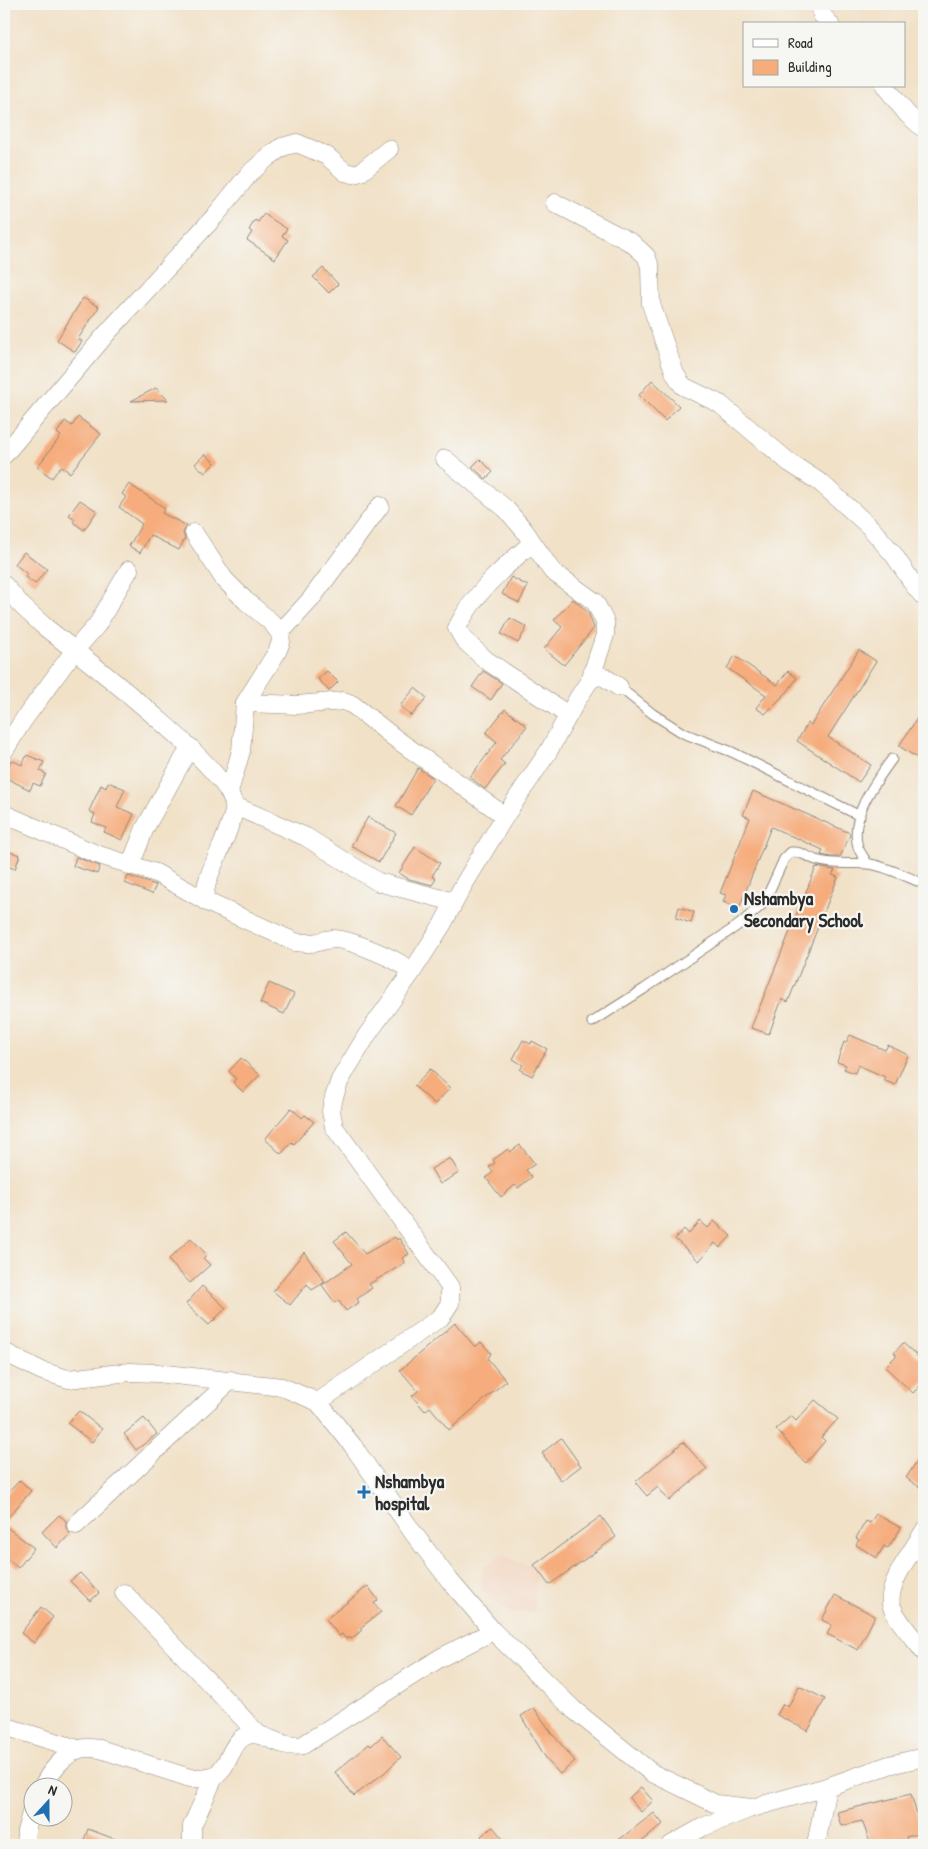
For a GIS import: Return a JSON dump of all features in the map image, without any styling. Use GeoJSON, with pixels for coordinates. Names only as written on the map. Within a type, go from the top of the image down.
{"type":"FeatureCollection","features":[{"type":"Feature","properties":{"kind":"street"},"geometry":{"type":"LineString","coordinates":[[818,4],[822,15],[828,22]]}},
{"type":"Feature","properties":{"kind":"street"},"geometry":{"type":"LineString","coordinates":[[886,88],[907,114],[924,130]]}},
{"type":"Feature","properties":{"kind":"street"},"geometry":{"type":"LineString","coordinates":[[4,455],[107,333],[214,216],[249,174],[267,158],[282,147],[297,143],[327,156],[346,172],[353,174],[361,172],[389,149]]}},
{"type":"Feature","properties":{"kind":"street"},"geometry":{"type":"LineString","coordinates":[[555,203],[632,243],[646,256],[650,266],[651,304],[675,374],[682,386],[720,404],[790,463],[821,483],[869,526],[894,555],[920,593],[924,608]]}},
{"type":"Feature","properties":{"kind":"street"},"geometry":{"type":"LineString","coordinates":[[318,1402],[441,1317],[450,1303],[450,1287],[334,1127],[331,1111],[340,1080],[367,1035],[412,972],[506,816],[548,752],[590,680],[605,636],[605,622],[595,602],[552,571],[524,530],[506,509],[445,459]]}},
{"type":"Feature","properties":{"kind":"street"},"geometry":{"type":"LineString","coordinates":[[280,633],[311,599],[380,506]]}},
{"type":"Feature","properties":{"kind":"street"},"geometry":{"type":"LineString","coordinates":[[194,533],[224,579],[246,602],[271,622],[280,633],[281,642],[277,652],[245,703],[241,751],[227,834],[206,886],[204,900]]}},
{"type":"Feature","properties":{"kind":"street"},"geometry":{"type":"LineString","coordinates":[[532,543],[504,567],[478,595],[457,628],[464,640],[481,656],[568,716]]}},
{"type":"Feature","properties":{"kind":"street"},"geometry":{"type":"LineString","coordinates":[[4,751],[22,722],[74,651],[97,625],[129,570]]}},
{"type":"Feature","properties":{"kind":"street"},"geometry":{"type":"LineString","coordinates":[[4,585],[23,607],[190,747],[232,799],[306,837],[378,882],[454,902]]}},
{"type":"Feature","properties":{"kind":"street"},"geometry":{"type":"LineString","coordinates":[[590,680],[598,676],[604,677],[619,687]]}},
{"type":"Feature","properties":{"kind":"street"},"geometry":{"type":"LineString","coordinates":[[245,703],[297,705],[344,701],[353,704],[396,739],[506,816]]}},
{"type":"Feature","properties":{"kind":"street"},"geometry":{"type":"LineString","coordinates":[[130,866],[145,828],[190,747]]}},
{"type":"Feature","properties":{"kind":"street"},"geometry":{"type":"LineString","coordinates":[[4,814],[96,854],[156,874],[225,912],[295,942],[305,944],[327,939],[346,940],[399,962],[412,972]]}},
{"type":"Feature","properties":{"kind":"street"},"geometry":{"type":"LineString","coordinates":[[4,1352],[42,1371],[68,1379],[130,1372],[157,1373],[282,1387],[318,1402],[353,1446],[420,1542],[450,1581],[493,1631],[574,1710],[652,1773],[716,1804],[752,1808]]}},
{"type":"Feature","properties":{"kind":"street"},"geometry":{"type":"LineString","coordinates":[[76,1525],[231,1380]]}},
{"type":"Feature","properties":{"kind":"street"},"geometry":{"type":"LineString","coordinates":[[924,1531],[894,1583],[891,1594],[892,1604],[900,1621],[924,1652]]}},
{"type":"Feature","properties":{"kind":"street"},"geometry":{"type":"LineString","coordinates":[[124,1593],[257,1733],[282,1745],[294,1747],[311,1742],[440,1658],[493,1631]]}},
{"type":"Feature","properties":{"kind":"street"},"geometry":{"type":"LineString","coordinates":[[4,1726],[78,1749],[100,1749],[190,1778],[203,1778],[215,1775]]}},
{"type":"Feature","properties":{"kind":"street"},"geometry":{"type":"LineString","coordinates":[[192,1845],[192,1826],[215,1775],[223,1767],[238,1741],[245,1735],[257,1733]]}},
{"type":"Feature","properties":{"kind":"street"},"geometry":{"type":"LineString","coordinates":[[49,1776],[63,1760],[78,1749]]}},
{"type":"Feature","properties":{"kind":"street"},"geometry":{"type":"LineString","coordinates":[[671,1845],[703,1827],[752,1808],[888,1766],[924,1757]]}},
{"type":"Feature","properties":{"kind":"street"},"geometry":{"type":"LineString","coordinates":[[816,1845],[827,1786]]}},
{"type":"Feature","properties":{"kind":"street"},"geometry":{"type":"LineString","coordinates":[[25,1845],[27,1826]]}},
{"type":"Feature","properties":{"kind":"lane"},"geometry":{"type":"LineString","coordinates":[[619,687],[652,714],[683,733],[732,752],[860,816]]}},
{"type":"Feature","properties":{"kind":"lane"},"geometry":{"type":"LineString","coordinates":[[868,864],[858,849],[860,816],[863,805],[892,759]]}},
{"type":"Feature","properties":{"kind":"lane"},"geometry":{"type":"LineString","coordinates":[[592,1022],[740,924],[764,903],[784,859],[791,852],[798,851],[816,860],[843,865],[868,864],[877,866],[924,884]]}},
{"type":"Feature","properties":{"kind":"shaded area"},"geometry":{"type":"Polygon","coordinates":[[[502,1555],[537,1569],[534,1611],[510,1613],[481,1591],[483,1568],[502,1555]]]}},
{"type":"Feature","properties":{"kind":"building"},"geometry":{"type":"Polygon","coordinates":[[[264,214],[287,229],[282,236],[288,240],[275,259],[247,240],[252,232],[249,230],[255,220],[258,222],[264,214]]]}},
{"type":"Feature","properties":{"kind":"building"},"geometry":{"type":"Polygon","coordinates":[[[323,268],[338,284],[329,293],[313,277],[323,268]]]}},
{"type":"Feature","properties":{"kind":"building"},"geometry":{"type":"Polygon","coordinates":[[[83,298],[99,307],[78,339],[82,341],[75,352],[57,340],[83,298]]]}},
{"type":"Feature","properties":{"kind":"building"},"geometry":{"type":"Polygon","coordinates":[[[652,380],[679,406],[665,421],[639,395],[652,380]]]}},
{"type":"Feature","properties":{"kind":"building"},"geometry":{"type":"Polygon","coordinates":[[[156,388],[168,400],[131,401],[156,388]]]}},
{"type":"Feature","properties":{"kind":"building"},"geometry":{"type":"Polygon","coordinates":[[[78,417],[101,434],[70,473],[61,466],[52,478],[37,467],[61,436],[57,433],[65,421],[72,426],[78,417]]]}},
{"type":"Feature","properties":{"kind":"building"},"geometry":{"type":"Polygon","coordinates":[[[205,454],[215,463],[205,473],[195,464],[205,454]]]}},
{"type":"Feature","properties":{"kind":"building"},"geometry":{"type":"Polygon","coordinates":[[[480,459],[493,472],[486,479],[472,467],[480,459]]]}},
{"type":"Feature","properties":{"kind":"building"},"geometry":{"type":"Polygon","coordinates":[[[129,484],[165,508],[162,513],[187,526],[183,533],[185,538],[179,550],[150,535],[140,553],[129,546],[142,524],[119,507],[126,497],[122,494],[129,484]]]}},
{"type":"Feature","properties":{"kind":"building"},"geometry":{"type":"Polygon","coordinates":[[[80,500],[97,511],[84,530],[73,522],[75,519],[69,515],[80,500]]]}},
{"type":"Feature","properties":{"kind":"building"},"geometry":{"type":"Polygon","coordinates":[[[24,552],[47,569],[35,584],[25,577],[27,574],[15,564],[24,552]]]}},
{"type":"Feature","properties":{"kind":"building"},"geometry":{"type":"Polygon","coordinates":[[[511,577],[528,586],[519,603],[502,594],[511,577]]]}},
{"type":"Feature","properties":{"kind":"building"},"geometry":{"type":"Polygon","coordinates":[[[573,599],[588,612],[594,628],[564,665],[544,649],[562,627],[554,620],[573,599]]]}},
{"type":"Feature","properties":{"kind":"building"},"geometry":{"type":"Polygon","coordinates":[[[510,618],[527,627],[518,643],[501,634],[510,618]]]}},
{"type":"Feature","properties":{"kind":"building"},"geometry":{"type":"Polygon","coordinates":[[[859,650],[876,661],[828,737],[871,765],[859,782],[797,741],[808,723],[811,725],[859,650]]]}},
{"type":"Feature","properties":{"kind":"building"},"geometry":{"type":"Polygon","coordinates":[[[735,656],[777,685],[788,671],[797,678],[788,691],[765,714],[756,708],[766,695],[727,668],[735,656]]]}},
{"type":"Feature","properties":{"kind":"building"},"geometry":{"type":"Polygon","coordinates":[[[327,671],[338,682],[329,691],[318,679],[327,671]]]}},
{"type":"Feature","properties":{"kind":"building"},"geometry":{"type":"Polygon","coordinates":[[[483,671],[502,683],[491,700],[472,687],[483,671]]]}},
{"type":"Feature","properties":{"kind":"building"},"geometry":{"type":"Polygon","coordinates":[[[415,688],[427,698],[411,716],[400,706],[415,688]]]}},
{"type":"Feature","properties":{"kind":"building"},"geometry":{"type":"Polygon","coordinates":[[[924,708],[924,751],[919,759],[899,746],[924,708]]]}},
{"type":"Feature","properties":{"kind":"building"},"geometry":{"type":"Polygon","coordinates":[[[505,709],[527,726],[500,760],[505,764],[485,789],[470,777],[497,742],[486,733],[505,709]]]}},
{"type":"Feature","properties":{"kind":"building"},"geometry":{"type":"Polygon","coordinates":[[[27,755],[44,762],[40,771],[46,774],[40,786],[33,783],[30,790],[4,777],[11,760],[22,765],[27,755]]]}},
{"type":"Feature","properties":{"kind":"building"},"geometry":{"type":"Polygon","coordinates":[[[418,768],[433,778],[411,815],[396,806],[418,768]]]}},
{"type":"Feature","properties":{"kind":"building"},"geometry":{"type":"Polygon","coordinates":[[[108,782],[125,789],[117,807],[134,814],[122,840],[104,832],[106,828],[92,822],[95,814],[89,811],[101,785],[106,788],[108,782]]]}},
{"type":"Feature","properties":{"kind":"building"},"geometry":{"type":"Polygon","coordinates":[[[753,791],[850,833],[850,835],[840,857],[831,857],[821,855],[823,850],[771,827],[739,908],[723,902],[726,895],[720,893],[750,818],[743,815],[753,791]]]}},
{"type":"Feature","properties":{"kind":"building"},"geometry":{"type":"Polygon","coordinates":[[[368,817],[396,833],[379,862],[351,846],[368,817]]]}},
{"type":"Feature","properties":{"kind":"building"},"geometry":{"type":"Polygon","coordinates":[[[415,847],[440,863],[432,876],[436,879],[432,885],[409,879],[399,873],[415,847]]]}},
{"type":"Feature","properties":{"kind":"building"},"geometry":{"type":"Polygon","coordinates":[[[4,850],[20,855],[15,869],[4,865],[4,850]]]}},
{"type":"Feature","properties":{"kind":"building"},"geometry":{"type":"Polygon","coordinates":[[[76,857],[100,866],[97,874],[73,866],[76,857]]]}},
{"type":"Feature","properties":{"kind":"building"},"geometry":{"type":"Polygon","coordinates":[[[816,867],[835,870],[832,875],[838,877],[788,1002],[782,999],[769,1034],[751,1028],[816,867]]]}},
{"type":"Feature","properties":{"kind":"building"},"geometry":{"type":"Polygon","coordinates":[[[128,876],[156,885],[152,894],[125,883],[128,876]]]}},
{"type":"Feature","properties":{"kind":"building"},"geometry":{"type":"Polygon","coordinates":[[[679,907],[694,912],[691,923],[676,918],[679,907]]]}},
{"type":"Feature","properties":{"kind":"building"},"geometry":{"type":"Polygon","coordinates":[[[269,983],[294,994],[284,1014],[260,1003],[269,983]]]}},
{"type":"Feature","properties":{"kind":"building"},"geometry":{"type":"Polygon","coordinates":[[[850,1035],[885,1050],[888,1045],[908,1055],[895,1085],[883,1080],[885,1077],[858,1065],[855,1073],[844,1069],[846,1065],[837,1062],[844,1042],[846,1043],[850,1035]]]}},
{"type":"Feature","properties":{"kind":"building"},"geometry":{"type":"Polygon","coordinates":[[[523,1040],[531,1044],[532,1041],[547,1049],[532,1076],[520,1070],[523,1065],[513,1059],[523,1040]]]}},
{"type":"Feature","properties":{"kind":"building"},"geometry":{"type":"Polygon","coordinates":[[[241,1058],[260,1075],[243,1092],[233,1082],[236,1079],[229,1071],[241,1058]]]}},
{"type":"Feature","properties":{"kind":"building"},"geometry":{"type":"Polygon","coordinates":[[[430,1069],[450,1088],[435,1104],[414,1086],[430,1069]]]}},
{"type":"Feature","properties":{"kind":"building"},"geometry":{"type":"Polygon","coordinates":[[[291,1108],[302,1118],[305,1115],[314,1122],[294,1144],[292,1142],[281,1154],[265,1139],[291,1108]]]}},
{"type":"Feature","properties":{"kind":"building"},"geometry":{"type":"Polygon","coordinates":[[[520,1145],[535,1164],[526,1170],[532,1177],[518,1188],[515,1185],[501,1197],[486,1178],[493,1172],[489,1167],[495,1163],[493,1160],[508,1149],[510,1152],[520,1145]]]}},
{"type":"Feature","properties":{"kind":"building"},"geometry":{"type":"Polygon","coordinates":[[[450,1158],[459,1173],[440,1184],[431,1169],[450,1158]]]}},
{"type":"Feature","properties":{"kind":"building"},"geometry":{"type":"Polygon","coordinates":[[[700,1221],[708,1228],[714,1221],[731,1236],[720,1248],[715,1243],[699,1261],[675,1239],[684,1229],[689,1234],[700,1221]]]}},
{"type":"Feature","properties":{"kind":"building"},"geometry":{"type":"Polygon","coordinates":[[[346,1232],[365,1254],[395,1237],[397,1240],[399,1238],[409,1254],[402,1258],[405,1263],[369,1284],[372,1288],[357,1299],[359,1302],[346,1311],[338,1300],[335,1303],[322,1285],[352,1264],[334,1241],[346,1232]]]}},
{"type":"Feature","properties":{"kind":"building"},"geometry":{"type":"Polygon","coordinates":[[[191,1238],[207,1255],[203,1258],[210,1265],[190,1283],[168,1260],[191,1238]]]}},
{"type":"Feature","properties":{"kind":"building"},"geometry":{"type":"Polygon","coordinates":[[[304,1252],[325,1282],[312,1290],[307,1284],[290,1305],[273,1291],[304,1252]]]}},
{"type":"Feature","properties":{"kind":"building"},"geometry":{"type":"Polygon","coordinates":[[[202,1286],[226,1308],[209,1325],[186,1304],[202,1286]]]}},
{"type":"Feature","properties":{"kind":"building"},"geometry":{"type":"Polygon","coordinates":[[[455,1323],[475,1347],[481,1342],[491,1353],[488,1359],[506,1381],[449,1430],[430,1407],[425,1411],[412,1396],[418,1391],[400,1370],[455,1323]]]}},
{"type":"Feature","properties":{"kind":"building"},"geometry":{"type":"Polygon","coordinates":[[[903,1343],[924,1362],[924,1382],[913,1393],[885,1367],[897,1355],[894,1353],[903,1343]]]}},
{"type":"Feature","properties":{"kind":"building"},"geometry":{"type":"Polygon","coordinates":[[[815,1400],[838,1419],[821,1437],[825,1441],[806,1463],[795,1453],[776,1429],[791,1416],[796,1421],[815,1400]]]}},
{"type":"Feature","properties":{"kind":"building"},"geometry":{"type":"Polygon","coordinates":[[[79,1411],[102,1429],[92,1442],[67,1423],[79,1411]]]}},
{"type":"Feature","properties":{"kind":"building"},"geometry":{"type":"Polygon","coordinates":[[[144,1418],[157,1434],[136,1450],[124,1434],[144,1418]]]}},
{"type":"Feature","properties":{"kind":"building"},"geometry":{"type":"Polygon","coordinates":[[[561,1438],[581,1466],[561,1481],[542,1453],[561,1438]]]}},
{"type":"Feature","properties":{"kind":"building"},"geometry":{"type":"Polygon","coordinates":[[[683,1442],[707,1469],[669,1501],[658,1487],[647,1496],[635,1482],[683,1442]]]}},
{"type":"Feature","properties":{"kind":"building"},"geometry":{"type":"Polygon","coordinates":[[[924,1450],[924,1490],[906,1478],[924,1450]]]}},
{"type":"Feature","properties":{"kind":"building"},"geometry":{"type":"Polygon","coordinates":[[[20,1480],[31,1491],[4,1522],[4,1497],[20,1480]]]}},
{"type":"Feature","properties":{"kind":"building"},"geometry":{"type":"Polygon","coordinates":[[[876,1514],[901,1528],[888,1548],[884,1546],[877,1558],[856,1545],[859,1540],[856,1538],[866,1521],[870,1523],[876,1514]]]}},
{"type":"Feature","properties":{"kind":"building"},"geometry":{"type":"Polygon","coordinates":[[[59,1515],[66,1521],[66,1528],[70,1534],[57,1548],[42,1532],[59,1515]]]}},
{"type":"Feature","properties":{"kind":"building"},"geometry":{"type":"Polygon","coordinates":[[[601,1516],[616,1537],[549,1585],[534,1565],[601,1516]]]}},
{"type":"Feature","properties":{"kind":"building"},"geometry":{"type":"Polygon","coordinates":[[[4,1525],[34,1548],[18,1568],[4,1556],[4,1525]]]}},
{"type":"Feature","properties":{"kind":"building"},"geometry":{"type":"Polygon","coordinates":[[[80,1573],[99,1593],[90,1601],[70,1581],[80,1573]]]}},
{"type":"Feature","properties":{"kind":"building"},"geometry":{"type":"Polygon","coordinates":[[[368,1586],[378,1600],[374,1603],[381,1612],[360,1628],[362,1630],[351,1639],[349,1637],[346,1639],[342,1634],[339,1636],[326,1619],[368,1586]]]}},
{"type":"Feature","properties":{"kind":"building"},"geometry":{"type":"Polygon","coordinates":[[[835,1595],[875,1616],[858,1650],[827,1634],[832,1625],[822,1620],[835,1595]]]}},
{"type":"Feature","properties":{"kind":"building"},"geometry":{"type":"Polygon","coordinates":[[[41,1607],[53,1617],[34,1643],[21,1633],[41,1607]]]}},
{"type":"Feature","properties":{"kind":"building"},"geometry":{"type":"Polygon","coordinates":[[[799,1686],[825,1699],[808,1731],[777,1715],[783,1704],[788,1707],[799,1686]]]}},
{"type":"Feature","properties":{"kind":"building"},"geometry":{"type":"Polygon","coordinates":[[[534,1708],[575,1761],[560,1774],[547,1760],[521,1716],[534,1708]]]}},
{"type":"Feature","properties":{"kind":"building"},"geometry":{"type":"Polygon","coordinates":[[[382,1736],[401,1757],[354,1796],[335,1772],[369,1744],[371,1746],[382,1736]]]}},
{"type":"Feature","properties":{"kind":"building"},"geometry":{"type":"Polygon","coordinates":[[[641,1787],[653,1801],[641,1812],[629,1798],[641,1787]]]}},
{"type":"Feature","properties":{"kind":"building"},"geometry":{"type":"Polygon","coordinates":[[[911,1794],[922,1833],[906,1837],[908,1845],[871,1845],[862,1821],[841,1826],[837,1812],[911,1794]]]}},
{"type":"Feature","properties":{"kind":"building"},"geometry":{"type":"Polygon","coordinates":[[[654,1813],[663,1824],[649,1836],[637,1845],[612,1845],[654,1813]]]}},
{"type":"Feature","properties":{"kind":"building"},"geometry":{"type":"Polygon","coordinates":[[[493,1827],[508,1845],[488,1845],[481,1836],[493,1827]]]}},
{"type":"Feature","properties":{"kind":"building"},"geometry":{"type":"Polygon","coordinates":[[[88,1829],[128,1844],[82,1845],[88,1829]]]}},
{"type":"Feature","properties":{"kind":"place","name":"Nshambya Secondary School"},"geometry":{"type":"Point","coordinates":[734,909]}},
{"type":"Feature","properties":{"kind":"place","name":"Nshambya hospital"},"geometry":{"type":"Point","coordinates":[364,1492]}}]}
